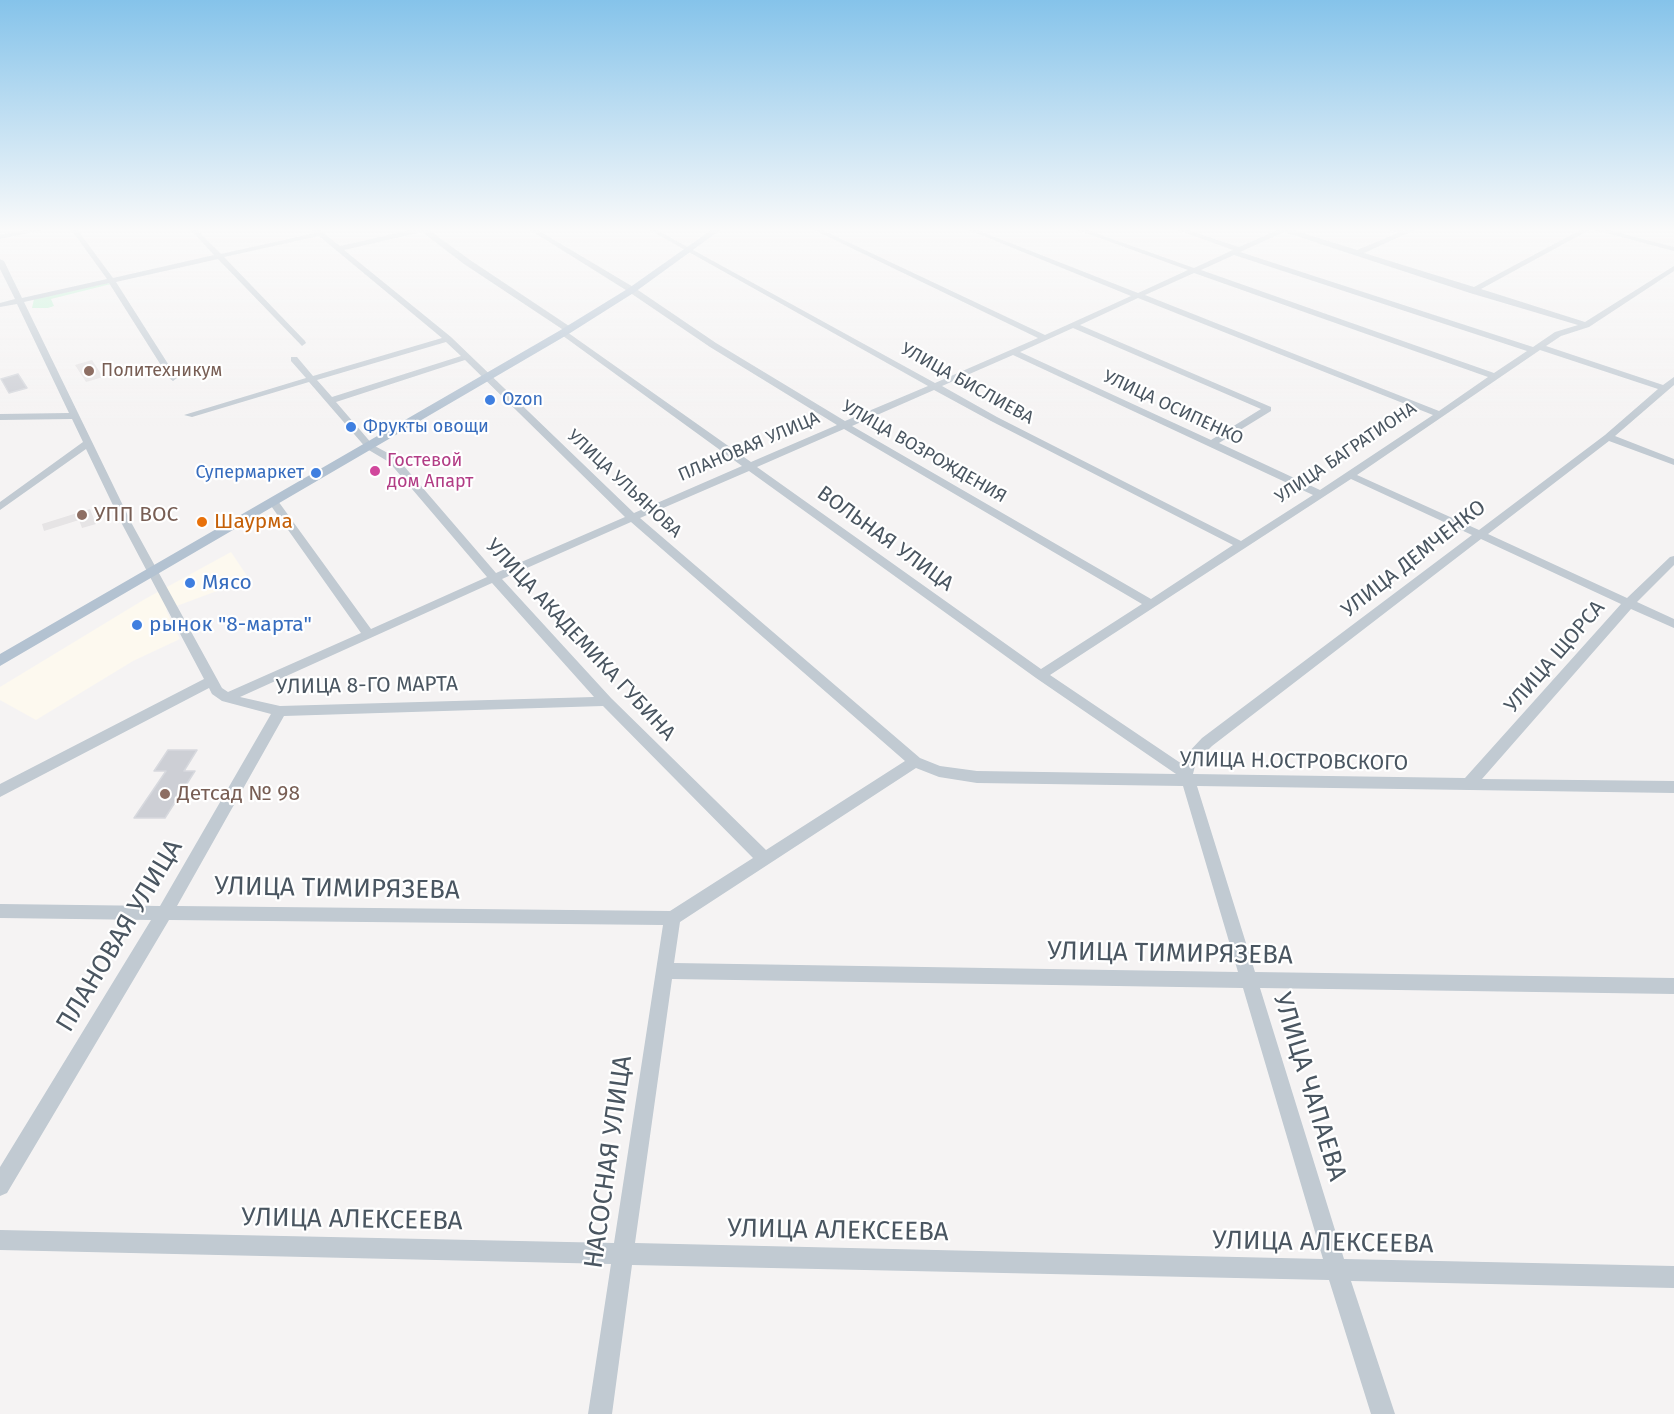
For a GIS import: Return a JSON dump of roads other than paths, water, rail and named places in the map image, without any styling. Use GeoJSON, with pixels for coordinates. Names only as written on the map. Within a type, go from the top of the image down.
{"type":"FeatureCollection","features":[{"type":"Feature","properties":{"kind":"main road"},"geometry":{"type":"LineString","coordinates":[[0,661],[488,378],[626,294]]}},
{"type":"Feature","properties":{"kind":"street","name":"УЛИЦА 8-ГО МАРТА"},"geometry":{"type":"LineString","coordinates":[[17,294],[152,574],[217,691],[227,698],[252,706],[280,711],[606,701]]}},
{"type":"Feature","properties":{"kind":"street"},"geometry":{"type":"LineString","coordinates":[[0,305],[47,294]]}},
{"type":"Feature","properties":{"kind":"street"},"geometry":{"type":"LineString","coordinates":[[120,294],[173,378]]}},
{"type":"Feature","properties":{"kind":"street"},"geometry":{"type":"LineString","coordinates":[[254,294],[302,343]]}},
{"type":"Feature","properties":{"kind":"street","name":"УЛИЦА УЛЬЯНОВА"},"geometry":{"type":"LineString","coordinates":[[392,294],[467,357],[632,517],[915,762]]}},
{"type":"Feature","properties":{"kind":"street","name":"ВОЛЬНАЯ УЛИЦА"},"geometry":{"type":"LineString","coordinates":[[514,294],[751,467],[1188,778]]}},
{"type":"Feature","properties":{"kind":"street","name":"УЛИЦА ВОЗРОЖДЕНИЯ"},"geometry":{"type":"LineString","coordinates":[[638,294],[714,345],[846,426],[1151,604]]}},
{"type":"Feature","properties":{"kind":"street","name":"УЛИЦА БИСЛИЕВА"},"geometry":{"type":"LineString","coordinates":[[770,294],[994,419],[1241,545]]}},
{"type":"Feature","properties":{"kind":"street"},"geometry":{"type":"LineString","coordinates":[[952,294],[1045,338]]}},
{"type":"Feature","properties":{"kind":"street"},"geometry":{"type":"LineString","coordinates":[[1132,294],[1439,414]]}},
{"type":"Feature","properties":{"kind":"street","name":"ПЛАНОВАЯ УЛИЦА"},"geometry":{"type":"LineString","coordinates":[[227,698],[632,517],[846,426],[1142,294]]}},
{"type":"Feature","properties":{"kind":"street"},"geometry":{"type":"LineString","coordinates":[[1259,294],[1496,377]]}},
{"type":"Feature","properties":{"kind":"street"},"geometry":{"type":"LineString","coordinates":[[1370,294],[1663,388]]}},
{"type":"Feature","properties":{"kind":"street"},"geometry":{"type":"LineString","coordinates":[[1483,294],[1586,325]]}},
{"type":"Feature","properties":{"kind":"street","name":"УЛИЦА БАГРАТИОНА"},"geometry":{"type":"LineString","coordinates":[[1041,675],[1350,475],[1558,334],[1586,325],[1634,294]]}},
{"type":"Feature","properties":{"kind":"street"},"geometry":{"type":"LineString","coordinates":[[1073,325],[1268,409],[1210,444]]}},
{"type":"Feature","properties":{"kind":"street"},"geometry":{"type":"LineString","coordinates":[[189,415],[447,339]]}},
{"type":"Feature","properties":{"kind":"street","name":"УЛИЦА ОСИПЕНКО"},"geometry":{"type":"LineString","coordinates":[[1013,352],[1320,494]]}},
{"type":"Feature","properties":{"kind":"street"},"geometry":{"type":"LineString","coordinates":[[331,400],[467,357]]}},
{"type":"Feature","properties":{"kind":"street","name":"УЛИЦА АКАДЕМИКА ГУБИНА"},"geometry":{"type":"LineString","coordinates":[[294,359],[370,447],[393,460],[494,578],[606,701],[765,859]]}},
{"type":"Feature","properties":{"kind":"street","name":"УЛИЦА ДЕМЧЕНКО"},"geometry":{"type":"LineString","coordinates":[[1188,778],[1190,760],[1207,742],[1608,436],[1674,380]]}},
{"type":"Feature","properties":{"kind":"street"},"geometry":{"type":"LineString","coordinates":[[0,417],[76,416]]}},
{"type":"Feature","properties":{"kind":"street"},"geometry":{"type":"LineString","coordinates":[[1608,436],[1674,462]]}},
{"type":"Feature","properties":{"kind":"street"},"geometry":{"type":"LineString","coordinates":[[0,507],[88,443]]}},
{"type":"Feature","properties":{"kind":"street"},"geometry":{"type":"LineString","coordinates":[[1350,475],[1674,624]]}},
{"type":"Feature","properties":{"kind":"street"},"geometry":{"type":"LineString","coordinates":[[0,496],[16,496]]}},
{"type":"Feature","properties":{"kind":"street"},"geometry":{"type":"LineString","coordinates":[[274,503],[368,634]]}},
{"type":"Feature","properties":{"kind":"street","name":"УЛИЦА ЩОРСА"},"geometry":{"type":"LineString","coordinates":[[1468,785],[1629,603],[1674,560]]}},
{"type":"Feature","properties":{"kind":"street"},"geometry":{"type":"LineString","coordinates":[[0,791],[211,681]]}},
{"type":"Feature","properties":{"kind":"street","name":"ПЛАНОВАЯ УЛИЦА"},"geometry":{"type":"LineString","coordinates":[[0,1186],[165,912],[280,711]]}},
{"type":"Feature","properties":{"kind":"street"},"geometry":{"type":"LineString","coordinates":[[672,918],[915,762]]}},
{"type":"Feature","properties":{"kind":"street","name":"УЛИЦА Н.ОСТРОВСКОГО"},"geometry":{"type":"LineString","coordinates":[[915,762],[939,771],[977,777],[1188,778],[1468,785],[1674,787]]}},
{"type":"Feature","properties":{"kind":"street","name":"УЛИЦА ЧАПАЕВА"},"geometry":{"type":"LineString","coordinates":[[1188,778],[1383,1414]]}},
{"type":"Feature","properties":{"kind":"street","name":"УЛИЦА ТИМИРЯЗЕВА"},"geometry":{"type":"LineString","coordinates":[[0,912],[672,918]]}},
{"type":"Feature","properties":{"kind":"street","name":"НАСОСНАЯ УЛИЦА"},"geometry":{"type":"LineString","coordinates":[[600,1414],[672,918]]}},
{"type":"Feature","properties":{"kind":"street","name":"УЛИЦА ТИМИРЯЗЕВА"},"geometry":{"type":"LineString","coordinates":[[664,971],[1674,986]]}},
{"type":"Feature","properties":{"kind":"street","name":"УЛИЦА АЛЕКСЕЕВА"},"geometry":{"type":"LineString","coordinates":[[0,1239],[1674,1277]]}},
{"type":"Feature","properties":{"kind":"place","name":"Политехникум"},"geometry":{"type":"Point","coordinates":[89,371]}},
{"type":"Feature","properties":{"kind":"place","name":"Ozon"},"geometry":{"type":"Point","coordinates":[490,400]}},
{"type":"Feature","properties":{"kind":"place","name":"Фрукты овощи"},"geometry":{"type":"Point","coordinates":[351,427]}},
{"type":"Feature","properties":{"kind":"place","name":"Гостевой дом Апарт"},"geometry":{"type":"Point","coordinates":[375,471]}},
{"type":"Feature","properties":{"kind":"place","name":"Супермаркет"},"geometry":{"type":"Point","coordinates":[316,473]}},
{"type":"Feature","properties":{"kind":"place","name":"УПП ВОС"},"geometry":{"type":"Point","coordinates":[82,515]}},
{"type":"Feature","properties":{"kind":"place","name":"Шаурма"},"geometry":{"type":"Point","coordinates":[202,522]}},
{"type":"Feature","properties":{"kind":"place","name":"Мясо"},"geometry":{"type":"Point","coordinates":[190,583]}},
{"type":"Feature","properties":{"kind":"place","name":"рынок \"8-марта\""},"geometry":{"type":"Point","coordinates":[137,625]}},
{"type":"Feature","properties":{"kind":"place","name":"Детсад № 98"},"geometry":{"type":"Point","coordinates":[165,794]}}]}
